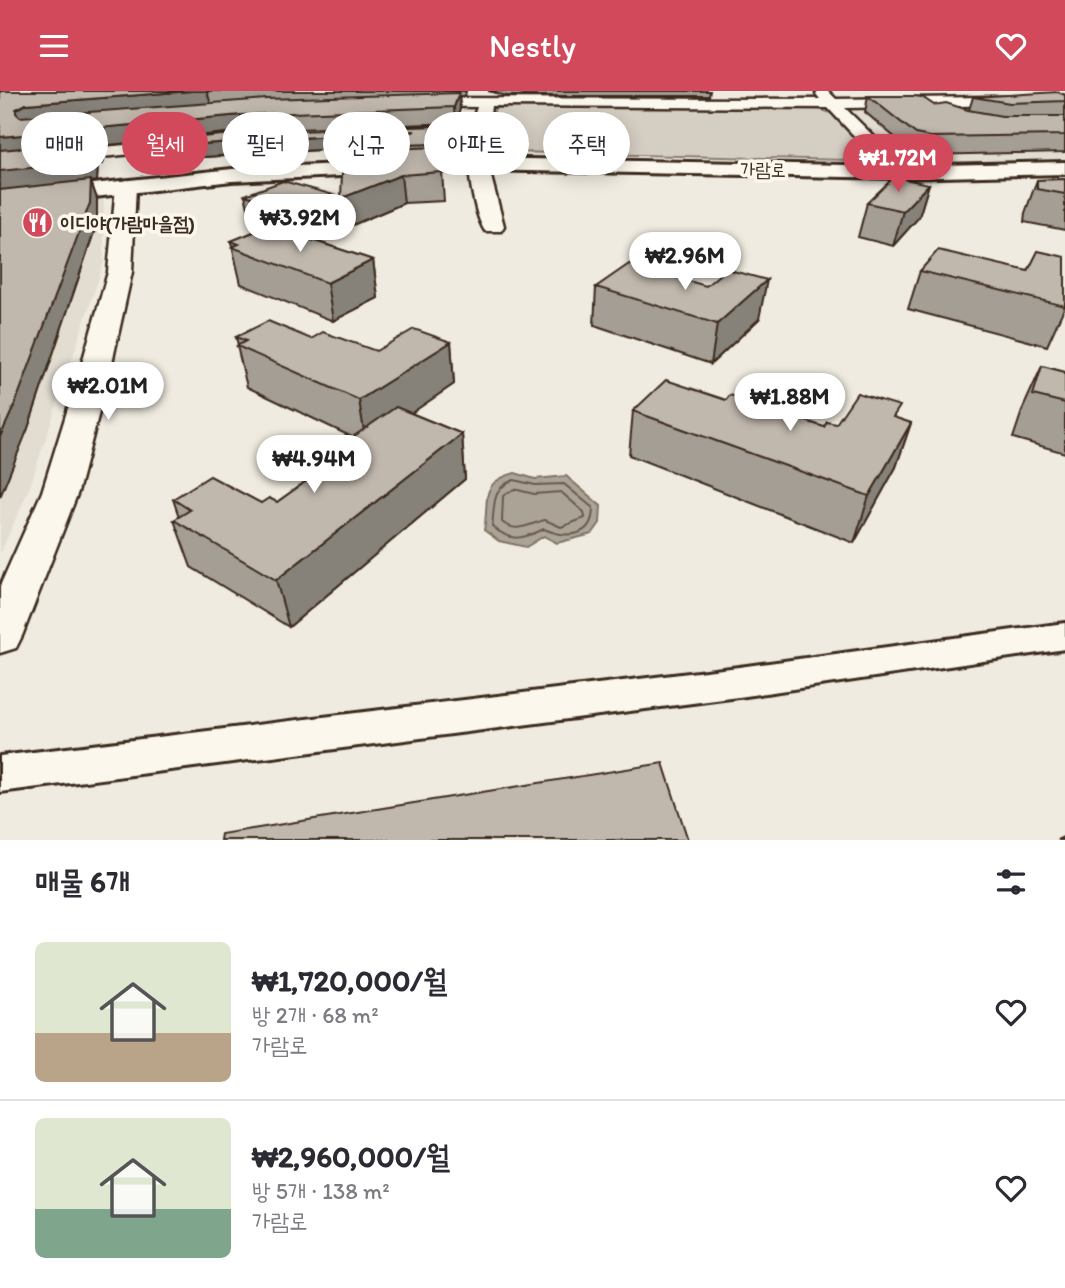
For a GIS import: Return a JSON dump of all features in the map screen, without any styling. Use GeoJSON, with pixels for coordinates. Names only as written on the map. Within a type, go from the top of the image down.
{"type":"FeatureCollection","features":[{"type":"Feature","properties":{"kind":"street"},"geometry":{"type":"LineString","coordinates":[[820,91],[899,172]]}},
{"type":"Feature","properties":{"kind":"street"},"geometry":{"type":"LineString","coordinates":[[390,103],[487,96],[833,104],[1065,100]]}},
{"type":"Feature","properties":{"kind":"street"},"geometry":{"type":"LineString","coordinates":[[928,103],[958,121]]}},
{"type":"Feature","properties":{"kind":"street"},"geometry":{"type":"LineString","coordinates":[[8,162],[219,141]]}},
{"type":"Feature","properties":{"kind":"street"},"geometry":{"type":"LineString","coordinates":[[8,162],[21,146]]}},
{"type":"Feature","properties":{"kind":"street","name":"가람로"},"geometry":{"type":"LineString","coordinates":[[529,165],[899,172],[1065,168]]}},
{"type":"Feature","properties":{"kind":"street","name":"가람로"},"geometry":{"type":"LineString","coordinates":[[0,201],[232,175],[424,166]]}},
{"type":"Feature","properties":{"kind":"street"},"geometry":{"type":"LineString","coordinates":[[479,175],[493,226]]}},
{"type":"Feature","properties":{"kind":"street"},"geometry":{"type":"LineString","coordinates":[[0,636],[60,492],[97,363],[120,272],[126,186]]}},
{"type":"Feature","properties":{"kind":"street"},"geometry":{"type":"LineString","coordinates":[[0,773],[739,682],[1065,636]]}},
{"type":"Feature","properties":{"kind":"shaded area"},"geometry":{"type":"Polygon","coordinates":[[[1065,102],[1065,162],[927,163],[909,160],[896,155],[847,112],[847,109],[858,107],[1065,102]]]}},
{"type":"Feature","properties":{"kind":"shaded area"},"geometry":{"type":"Polygon","coordinates":[[[495,107],[819,109],[831,113],[869,154],[865,159],[848,160],[630,155],[630,112],[543,112],[543,153],[529,152],[529,112],[494,112],[495,107]]]}},
{"type":"Feature","properties":{"kind":"shaded area"},"geometry":{"type":"Polygon","coordinates":[[[104,194],[104,262],[29,489],[0,554],[0,207],[104,194]]]}},
{"type":"Feature","properties":{"kind":"water"},"geometry":{"type":"Polygon","coordinates":[[[515,473],[535,479],[566,476],[601,506],[600,523],[592,534],[557,543],[544,536],[526,547],[499,541],[484,530],[488,494],[495,482],[515,473]]]}},
{"type":"Feature","properties":{"kind":"building"},"geometry":{"type":"Polygon","coordinates":[[[0,91],[191,91],[26,104],[16,109],[16,113],[21,117],[21,135],[0,137],[0,91]]]}},
{"type":"Feature","properties":{"kind":"building"},"geometry":{"type":"Polygon","coordinates":[[[1058,92],[1065,95],[1065,101],[1010,103],[973,97],[1058,92]]]}},
{"type":"Feature","properties":{"kind":"building"},"geometry":{"type":"Polygon","coordinates":[[[459,93],[454,107],[309,112],[222,112],[222,117],[208,118],[208,112],[122,112],[122,126],[108,127],[108,112],[89,112],[267,99],[459,93]]]}},
{"type":"Feature","properties":{"kind":"building"},"geometry":{"type":"Polygon","coordinates":[[[868,96],[922,97],[934,105],[946,103],[1002,116],[1065,116],[1065,135],[930,137],[916,134],[868,96]]]}},
{"type":"Feature","properties":{"kind":"building"},"geometry":{"type":"Polygon","coordinates":[[[410,127],[424,127],[424,144],[410,145],[410,133],[415,131],[410,131],[410,127]]]}},
{"type":"Feature","properties":{"kind":"building"},"geometry":{"type":"Polygon","coordinates":[[[323,130],[323,137],[309,137],[309,131],[323,130]]]}},
{"type":"Feature","properties":{"kind":"building"},"geometry":{"type":"Polygon","coordinates":[[[222,135],[222,143],[208,144],[208,136],[222,135]]]}},
{"type":"Feature","properties":{"kind":"building"},"geometry":{"type":"Polygon","coordinates":[[[21,148],[21,169],[0,171],[0,150],[21,148]]]}},
{"type":"Feature","properties":{"kind":"building"},"geometry":{"type":"Polygon","coordinates":[[[410,148],[424,148],[424,173],[410,174],[410,148]]]}},
{"type":"Feature","properties":{"kind":"building"},"geometry":{"type":"Polygon","coordinates":[[[342,175],[401,175],[303,213],[245,195],[283,181],[341,197],[342,175]]]}},
{"type":"Feature","properties":{"kind":"building"},"geometry":{"type":"Polygon","coordinates":[[[894,177],[929,184],[903,211],[867,203],[894,177]]]}},
{"type":"Feature","properties":{"kind":"building"},"geometry":{"type":"Polygon","coordinates":[[[1065,179],[1065,194],[1037,189],[1037,180],[1065,179]]]}},
{"type":"Feature","properties":{"kind":"building"},"geometry":{"type":"Polygon","coordinates":[[[91,180],[90,203],[15,404],[0,437],[0,190],[91,180]]]}},
{"type":"Feature","properties":{"kind":"building"},"geometry":{"type":"Polygon","coordinates":[[[269,226],[373,260],[327,283],[232,247],[239,244],[231,241],[269,226]]]}},
{"type":"Feature","properties":{"kind":"building"},"geometry":{"type":"Polygon","coordinates":[[[938,250],[1028,271],[1038,251],[1065,257],[1065,306],[920,271],[938,250]]]}},
{"type":"Feature","properties":{"kind":"building"},"geometry":{"type":"Polygon","coordinates":[[[629,264],[706,286],[726,269],[767,280],[717,324],[596,287],[629,264]]]}},
{"type":"Feature","properties":{"kind":"building"},"geometry":{"type":"Polygon","coordinates":[[[268,321],[311,339],[323,332],[376,351],[414,329],[451,342],[359,400],[237,346],[246,341],[236,337],[268,321]]]}},
{"type":"Feature","properties":{"kind":"building"},"geometry":{"type":"Polygon","coordinates":[[[1042,366],[1065,372],[1065,403],[1033,395],[1042,366]]]}},
{"type":"Feature","properties":{"kind":"building"},"geometry":{"type":"Polygon","coordinates":[[[666,380],[726,400],[730,395],[824,427],[827,422],[836,424],[857,393],[900,406],[893,417],[911,423],[869,496],[633,411],[666,380]]]}},
{"type":"Feature","properties":{"kind":"building"},"geometry":{"type":"Polygon","coordinates":[[[396,407],[462,434],[276,580],[174,520],[190,510],[173,499],[210,476],[261,503],[269,498],[277,502],[337,459],[327,455],[396,407]]]}},
{"type":"Feature","properties":{"kind":"building"},"geometry":{"type":"Polygon","coordinates":[[[663,763],[688,840],[220,840],[221,834],[663,763]]]}},
{"type":"Feature","properties":{"kind":"place","name":"이디야(가람마을점)"},"geometry":{"type":"Point","coordinates":[37,223]}}]}
